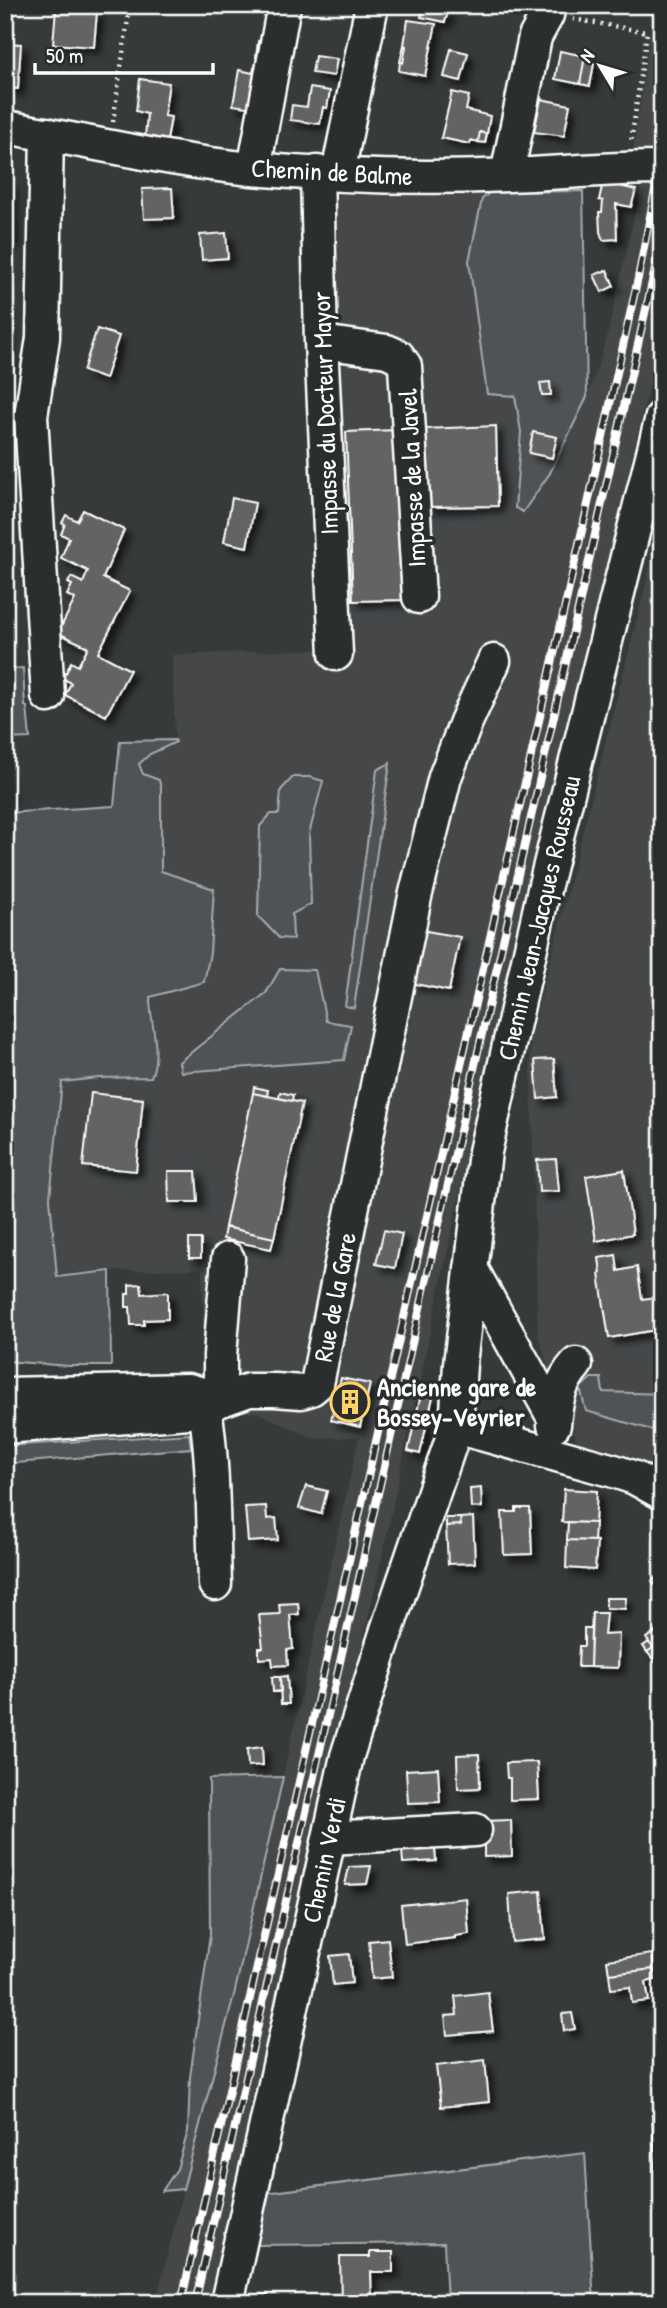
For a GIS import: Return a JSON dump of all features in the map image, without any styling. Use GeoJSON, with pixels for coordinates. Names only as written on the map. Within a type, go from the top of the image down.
{"type":"FeatureCollection","features":[{"type":"Feature","properties":{"kind":"street"},"geometry":{"type":"LineString","coordinates":[[254,169],[284,5]]}},
{"type":"Feature","properties":{"kind":"street","name":"Impasse du Docteur Mayor"},"geometry":{"type":"LineString","coordinates":[[336,654],[321,342],[328,173],[372,5]]}},
{"type":"Feature","properties":{"kind":"street"},"geometry":{"type":"LineString","coordinates":[[507,175],[535,37],[548,10]]}},
{"type":"Feature","properties":{"kind":"street","name":"Chemin de Balme"},"geometry":{"type":"LineString","coordinates":[[5,127],[184,162],[254,169],[430,176],[507,175],[628,167],[662,168]]}},
{"type":"Feature","properties":{"kind":"street"},"geometry":{"type":"LineString","coordinates":[[47,134],[43,338],[31,416],[48,696]]}},
{"type":"Feature","properties":{"kind":"street","name":"Impasse de la Javel"},"geometry":{"type":"LineString","coordinates":[[321,342],[387,351],[398,356],[405,366],[419,597]]}},
{"type":"Feature","properties":{"kind":"street","name":"Chemin Jean-Jacques Rousseau"},"geometry":{"type":"LineString","coordinates":[[456,1427],[460,1364],[485,1152],[545,885],[662,417]]}},
{"type":"Feature","properties":{"kind":"street","name":"Rue de la Gare"},"geometry":{"type":"LineString","coordinates":[[5,1427],[188,1412],[249,1390],[301,1392],[317,1384],[415,897],[445,777],[494,661]]}},
{"type":"Feature","properties":{"kind":"street"},"geometry":{"type":"LineString","coordinates":[[215,1584],[212,1403],[220,1355],[228,1259]]}},
{"type":"Feature","properties":{"kind":"street"},"geometry":{"type":"LineString","coordinates":[[471,1268],[554,1419]]}},
{"type":"Feature","properties":{"kind":"street"},"geometry":{"type":"LineString","coordinates":[[552,1454],[558,1391],[576,1364]]}},
{"type":"Feature","properties":{"kind":"street"},"geometry":{"type":"LineString","coordinates":[[5,1394],[188,1390],[212,1403]]}},
{"type":"Feature","properties":{"kind":"street"},"geometry":{"type":"LineString","coordinates":[[456,1427],[625,1475],[662,1493]]}},
{"type":"Feature","properties":{"kind":"street","name":"Chemin Verdi"},"geometry":{"type":"LineString","coordinates":[[227,2303],[347,1756],[387,1627],[456,1427]]}},
{"type":"Feature","properties":{"kind":"street"},"geometry":{"type":"LineString","coordinates":[[329,1838],[475,1830]]}},
{"type":"Feature","properties":{"kind":"path"},"geometry":{"type":"LineString","coordinates":[[110,147],[130,5]]}},
{"type":"Feature","properties":{"kind":"path"},"geometry":{"type":"LineString","coordinates":[[548,10],[647,32],[628,167]]}},
{"type":"Feature","properties":{"kind":"shaded area"},"geometry":{"type":"Polygon","coordinates":[[[654,5],[662,5],[662,153],[633,153],[654,5]]]}},
{"type":"Feature","properties":{"kind":"shaded area"},"geometry":{"type":"Polygon","coordinates":[[[642,182],[662,184],[662,342],[643,410],[467,1161],[378,1575],[212,2303],[156,2303],[235,1991],[359,1437],[313,1438],[259,1413],[244,1412],[249,1390],[204,1357],[202,1269],[110,1271],[57,1277],[50,1198],[62,1082],[99,1077],[120,741],[175,739],[172,655],[323,649],[330,201],[341,194],[583,191],[588,395],[607,337],[642,182]]]}},
{"type":"Feature","properties":{"kind":"shaded area"},"geometry":{"type":"Polygon","coordinates":[[[583,191],[587,397],[550,473],[523,512],[515,508],[521,432],[515,396],[487,394],[469,261],[482,199],[490,192],[583,191]]]}},
{"type":"Feature","properties":{"kind":"shaded area"},"geometry":{"type":"Polygon","coordinates":[[[662,521],[662,1474],[576,1441],[568,1392],[547,1390],[545,1356],[538,1336],[530,1039],[662,521]]]}},
{"type":"Feature","properties":{"kind":"shaded area"},"geometry":{"type":"Polygon","coordinates":[[[23,668],[30,738],[5,739],[5,686],[8,685],[5,669],[23,668]]]}},
{"type":"Feature","properties":{"kind":"shaded area"},"geometry":{"type":"Polygon","coordinates":[[[120,741],[176,742],[150,754],[139,764],[143,774],[159,780],[161,788],[161,871],[214,889],[210,953],[204,982],[150,997],[156,1047],[151,1077],[62,1082],[50,1198],[57,1277],[110,1271],[111,1366],[5,1361],[5,813],[114,806],[120,741]]]}},
{"type":"Feature","properties":{"kind":"shaded area"},"geometry":{"type":"Polygon","coordinates":[[[390,763],[354,1008],[345,1006],[377,770],[390,763]]]}},
{"type":"Feature","properties":{"kind":"shaded area"},"geometry":{"type":"Polygon","coordinates":[[[293,777],[310,777],[323,781],[309,834],[311,904],[292,914],[293,939],[279,938],[258,916],[260,826],[271,814],[279,814],[281,790],[293,777]]]}},
{"type":"Feature","properties":{"kind":"shaded area"},"geometry":{"type":"Polygon","coordinates":[[[280,969],[315,970],[326,1021],[351,1025],[344,1060],[181,1072],[179,1062],[266,993],[280,969]]]}},
{"type":"Feature","properties":{"kind":"shaded area"},"geometry":{"type":"Polygon","coordinates":[[[591,1378],[601,1378],[603,1392],[662,1394],[662,1433],[586,1411],[580,1388],[591,1378]]]}},
{"type":"Feature","properties":{"kind":"shaded area"},"geometry":{"type":"Polygon","coordinates":[[[189,1434],[191,1448],[5,1464],[5,1446],[189,1434]]]}},
{"type":"Feature","properties":{"kind":"shaded area"},"geometry":{"type":"Polygon","coordinates":[[[283,1777],[235,1991],[183,2189],[162,2191],[177,2169],[188,2131],[190,2077],[210,1935],[209,1779],[283,1777]]]}},
{"type":"Feature","properties":{"kind":"shaded area"},"geometry":{"type":"Polygon","coordinates":[[[585,2153],[594,2303],[447,2303],[444,2243],[255,2245],[265,2193],[585,2153]]]}},
{"type":"Feature","properties":{"kind":"building"},"geometry":{"type":"Polygon","coordinates":[[[424,7],[448,12],[445,22],[421,17],[424,7]]]}},
{"type":"Feature","properties":{"kind":"building"},"geometry":{"type":"Polygon","coordinates":[[[56,9],[97,12],[94,47],[53,44],[56,9]]]}},
{"type":"Feature","properties":{"kind":"building"},"geometry":{"type":"Polygon","coordinates":[[[408,20],[436,24],[425,76],[399,71],[406,46],[408,20]]]}},
{"type":"Feature","properties":{"kind":"building"},"geometry":{"type":"Polygon","coordinates":[[[258,41],[269,43],[266,60],[256,57],[258,41]]]}},
{"type":"Feature","properties":{"kind":"building"},"geometry":{"type":"Polygon","coordinates":[[[5,43],[21,44],[18,89],[5,88],[5,43]]]}},
{"type":"Feature","properties":{"kind":"building"},"geometry":{"type":"Polygon","coordinates":[[[404,45],[406,46],[403,63],[400,62],[404,45]]]}},
{"type":"Feature","properties":{"kind":"building"},"geometry":{"type":"Polygon","coordinates":[[[451,49],[468,53],[461,81],[444,77],[451,49]]]}},
{"type":"Feature","properties":{"kind":"building"},"geometry":{"type":"Polygon","coordinates":[[[560,51],[585,56],[580,84],[555,79],[560,51]]]}},
{"type":"Feature","properties":{"kind":"building"},"geometry":{"type":"Polygon","coordinates":[[[315,56],[337,59],[334,76],[312,73],[315,56]]]}},
{"type":"Feature","properties":{"kind":"building"},"geometry":{"type":"Polygon","coordinates":[[[585,56],[595,58],[590,86],[580,84],[585,56]]]}},
{"type":"Feature","properties":{"kind":"building"},"geometry":{"type":"Polygon","coordinates":[[[254,68],[264,70],[253,108],[233,105],[239,70],[253,73],[254,68]]]}},
{"type":"Feature","properties":{"kind":"building"},"geometry":{"type":"Polygon","coordinates":[[[140,79],[169,83],[164,116],[171,117],[167,141],[145,138],[147,114],[136,111],[140,79]]]}},
{"type":"Feature","properties":{"kind":"building"},"geometry":{"type":"Polygon","coordinates":[[[310,88],[330,91],[320,124],[290,120],[292,105],[307,107],[310,88]]]}},
{"type":"Feature","properties":{"kind":"building"},"geometry":{"type":"Polygon","coordinates":[[[452,92],[469,96],[466,110],[490,116],[487,134],[480,132],[478,142],[471,140],[470,144],[441,138],[452,92]]]}},
{"type":"Feature","properties":{"kind":"building"},"geometry":{"type":"Polygon","coordinates":[[[541,99],[570,105],[564,136],[534,132],[541,99]]]}},
{"type":"Feature","properties":{"kind":"building"},"geometry":{"type":"Polygon","coordinates":[[[480,132],[487,134],[485,143],[478,142],[480,132]]]}},
{"type":"Feature","properties":{"kind":"building"},"geometry":{"type":"Polygon","coordinates":[[[603,182],[636,190],[631,207],[616,204],[617,239],[603,240],[600,232],[599,212],[602,212],[603,201],[599,200],[603,182]]]}},
{"type":"Feature","properties":{"kind":"building"},"geometry":{"type":"Polygon","coordinates":[[[10,183],[12,242],[5,242],[5,184],[10,183]]]}},
{"type":"Feature","properties":{"kind":"building"},"geometry":{"type":"Polygon","coordinates":[[[172,188],[174,218],[144,219],[142,189],[172,188]]]}},
{"type":"Feature","properties":{"kind":"building"},"geometry":{"type":"Polygon","coordinates":[[[226,233],[228,258],[202,260],[200,235],[226,233]]]}},
{"type":"Feature","properties":{"kind":"building"},"geometry":{"type":"Polygon","coordinates":[[[607,270],[614,286],[602,292],[594,275],[607,270]]]}},
{"type":"Feature","properties":{"kind":"building"},"geometry":{"type":"Polygon","coordinates":[[[5,310],[11,395],[5,395],[5,310]]]}},
{"type":"Feature","properties":{"kind":"building"},"geometry":{"type":"Polygon","coordinates":[[[97,329],[119,336],[105,379],[83,371],[97,329]]]}},
{"type":"Feature","properties":{"kind":"building"},"geometry":{"type":"Polygon","coordinates":[[[550,382],[551,395],[542,395],[540,383],[550,382]]]}},
{"type":"Feature","properties":{"kind":"building"},"geometry":{"type":"Polygon","coordinates":[[[496,426],[498,506],[427,507],[424,429],[496,426]]]}},
{"type":"Feature","properties":{"kind":"building"},"geometry":{"type":"Polygon","coordinates":[[[397,430],[404,600],[353,601],[346,432],[397,430]]]}},
{"type":"Feature","properties":{"kind":"building"},"geometry":{"type":"Polygon","coordinates":[[[533,432],[557,437],[552,458],[529,453],[533,432]]]}},
{"type":"Feature","properties":{"kind":"building"},"geometry":{"type":"Polygon","coordinates":[[[232,498],[255,503],[247,547],[224,542],[232,498]]]}},
{"type":"Feature","properties":{"kind":"building"},"geometry":{"type":"Polygon","coordinates":[[[83,510],[124,530],[103,578],[130,591],[98,653],[130,670],[106,716],[65,695],[71,683],[59,676],[62,670],[66,673],[71,662],[78,666],[88,647],[58,633],[75,599],[67,595],[72,585],[68,583],[71,577],[83,583],[88,571],[61,558],[69,538],[61,534],[65,524],[62,523],[66,515],[77,521],[83,510]]]}},
{"type":"Feature","properties":{"kind":"building"},"geometry":{"type":"Polygon","coordinates":[[[5,772],[9,797],[5,798],[5,772]]]}},
{"type":"Feature","properties":{"kind":"building"},"geometry":{"type":"Polygon","coordinates":[[[421,930],[460,937],[449,991],[411,983],[421,930]]]}},
{"type":"Feature","properties":{"kind":"building"},"geometry":{"type":"Polygon","coordinates":[[[554,1059],[557,1097],[538,1099],[535,1060],[554,1059]]]}},
{"type":"Feature","properties":{"kind":"building"},"geometry":{"type":"Polygon","coordinates":[[[254,1087],[268,1090],[267,1096],[253,1093],[254,1087]]]}},
{"type":"Feature","properties":{"kind":"building"},"geometry":{"type":"Polygon","coordinates":[[[280,1092],[293,1095],[292,1101],[279,1098],[280,1092]]]}},
{"type":"Feature","properties":{"kind":"building"},"geometry":{"type":"Polygon","coordinates":[[[91,1093],[143,1099],[136,1171],[83,1166],[91,1093]]]}},
{"type":"Feature","properties":{"kind":"building"},"geometry":{"type":"Polygon","coordinates":[[[253,1093],[302,1103],[274,1238],[225,1227],[253,1093]]]}},
{"type":"Feature","properties":{"kind":"building"},"geometry":{"type":"Polygon","coordinates":[[[556,1159],[559,1191],[539,1192],[537,1160],[556,1159]]]}},
{"type":"Feature","properties":{"kind":"building"},"geometry":{"type":"Polygon","coordinates":[[[624,1170],[633,1234],[596,1241],[586,1176],[624,1170]]]}},
{"type":"Feature","properties":{"kind":"building"},"geometry":{"type":"Polygon","coordinates":[[[168,1171],[196,1171],[198,1202],[169,1202],[168,1171]]]}},
{"type":"Feature","properties":{"kind":"building"},"geometry":{"type":"Polygon","coordinates":[[[225,1227],[274,1238],[271,1249],[223,1239],[225,1227]]]}},
{"type":"Feature","properties":{"kind":"building"},"geometry":{"type":"Polygon","coordinates":[[[384,1230],[402,1234],[395,1268],[376,1264],[384,1230]]]}},
{"type":"Feature","properties":{"kind":"building"},"geometry":{"type":"Polygon","coordinates":[[[189,1239],[201,1239],[201,1258],[189,1258],[189,1239]]]}},
{"type":"Feature","properties":{"kind":"building"},"geometry":{"type":"Polygon","coordinates":[[[616,1255],[618,1271],[637,1267],[642,1299],[657,1297],[662,1329],[609,1338],[599,1258],[616,1255]]]}},
{"type":"Feature","properties":{"kind":"building"},"geometry":{"type":"Polygon","coordinates":[[[141,1284],[142,1294],[168,1292],[168,1319],[144,1320],[144,1325],[131,1325],[126,1294],[129,1294],[129,1285],[141,1284]]]}},
{"type":"Feature","properties":{"kind":"building","name":"Ancienne gare de Bossey-Veyrier"},"geometry":{"type":"Polygon","coordinates":[[[341,1378],[370,1384],[360,1427],[331,1420],[341,1378]]]}},
{"type":"Feature","properties":{"kind":"building"},"geometry":{"type":"Polygon","coordinates":[[[421,1394],[433,1397],[420,1454],[408,1451],[421,1394]]]}},
{"type":"Feature","properties":{"kind":"building"},"geometry":{"type":"Polygon","coordinates":[[[306,1486],[327,1491],[321,1514],[299,1508],[306,1486]]]}},
{"type":"Feature","properties":{"kind":"building"},"geometry":{"type":"Polygon","coordinates":[[[481,1488],[482,1507],[471,1508],[470,1489],[481,1488]]]}},
{"type":"Feature","properties":{"kind":"building"},"geometry":{"type":"Polygon","coordinates":[[[564,1489],[597,1491],[595,1523],[562,1522],[564,1489]]]}},
{"type":"Feature","properties":{"kind":"building"},"geometry":{"type":"Polygon","coordinates":[[[266,1506],[267,1519],[276,1518],[278,1540],[248,1542],[245,1507],[266,1506]]]}},
{"type":"Feature","properties":{"kind":"building"},"geometry":{"type":"Polygon","coordinates":[[[516,1508],[530,1508],[532,1554],[504,1555],[502,1512],[516,1512],[516,1508]]]}},
{"type":"Feature","properties":{"kind":"building"},"geometry":{"type":"Polygon","coordinates":[[[473,1517],[475,1563],[448,1564],[446,1526],[461,1525],[460,1518],[473,1517]]]}},
{"type":"Feature","properties":{"kind":"building"},"geometry":{"type":"Polygon","coordinates":[[[446,1518],[460,1518],[461,1525],[446,1526],[446,1518]]]}},
{"type":"Feature","properties":{"kind":"building"},"geometry":{"type":"Polygon","coordinates":[[[568,1522],[595,1523],[594,1541],[567,1540],[568,1522]]]}},
{"type":"Feature","properties":{"kind":"building"},"geometry":{"type":"Polygon","coordinates":[[[567,1540],[597,1541],[595,1570],[566,1568],[567,1540]]]}},
{"type":"Feature","properties":{"kind":"building"},"geometry":{"type":"Polygon","coordinates":[[[662,1574],[662,1593],[652,1581],[662,1574]]]}},
{"type":"Feature","properties":{"kind":"building"},"geometry":{"type":"Polygon","coordinates":[[[606,1598],[626,1598],[625,1609],[606,1608],[606,1598]]]}},
{"type":"Feature","properties":{"kind":"building"},"geometry":{"type":"Polygon","coordinates":[[[298,1603],[299,1614],[290,1615],[293,1649],[287,1650],[288,1665],[273,1666],[272,1658],[259,1659],[259,1648],[263,1648],[259,1615],[280,1614],[279,1604],[298,1603]]]}},
{"type":"Feature","properties":{"kind":"building"},"geometry":{"type":"Polygon","coordinates":[[[592,1613],[606,1613],[604,1635],[619,1634],[618,1668],[590,1667],[592,1613]]]}},
{"type":"Feature","properties":{"kind":"building"},"geometry":{"type":"Polygon","coordinates":[[[584,1628],[591,1628],[590,1667],[578,1667],[579,1646],[584,1646],[584,1628]]]}},
{"type":"Feature","properties":{"kind":"building"},"geometry":{"type":"Polygon","coordinates":[[[655,1632],[662,1641],[662,1670],[647,1652],[653,1648],[646,1638],[655,1632]]]}},
{"type":"Feature","properties":{"kind":"building"},"geometry":{"type":"Polygon","coordinates":[[[649,1642],[653,1648],[647,1652],[643,1646],[649,1642]]]}},
{"type":"Feature","properties":{"kind":"building"},"geometry":{"type":"Polygon","coordinates":[[[287,1676],[289,1704],[281,1704],[280,1677],[287,1676]]]}},
{"type":"Feature","properties":{"kind":"building"},"geometry":{"type":"Polygon","coordinates":[[[272,1677],[280,1677],[281,1691],[273,1692],[272,1677]]]}},
{"type":"Feature","properties":{"kind":"building"},"geometry":{"type":"Polygon","coordinates":[[[262,1747],[263,1765],[248,1766],[247,1749],[262,1747]]]}},
{"type":"Feature","properties":{"kind":"building"},"geometry":{"type":"Polygon","coordinates":[[[479,1754],[480,1788],[458,1789],[457,1755],[479,1754]]]}},
{"type":"Feature","properties":{"kind":"building"},"geometry":{"type":"Polygon","coordinates":[[[537,1762],[539,1799],[510,1800],[510,1778],[507,1778],[506,1763],[537,1762]]]}},
{"type":"Feature","properties":{"kind":"building"},"geometry":{"type":"Polygon","coordinates":[[[438,1768],[440,1802],[408,1803],[406,1770],[438,1768]]]}},
{"type":"Feature","properties":{"kind":"building"},"geometry":{"type":"Polygon","coordinates":[[[511,1820],[512,1856],[484,1857],[484,1836],[480,1821],[511,1820]]]}},
{"type":"Feature","properties":{"kind":"building"},"geometry":{"type":"Polygon","coordinates":[[[434,1837],[436,1861],[403,1863],[401,1839],[434,1837]]]}},
{"type":"Feature","properties":{"kind":"building"},"geometry":{"type":"Polygon","coordinates":[[[371,1866],[367,1884],[345,1885],[349,1867],[371,1866]]]}},
{"type":"Feature","properties":{"kind":"building"},"geometry":{"type":"Polygon","coordinates":[[[541,1891],[545,1939],[512,1942],[509,1894],[541,1891]]]}},
{"type":"Feature","properties":{"kind":"building"},"geometry":{"type":"Polygon","coordinates":[[[466,1898],[469,1934],[405,1944],[401,1905],[466,1898]]]}},
{"type":"Feature","properties":{"kind":"building"},"geometry":{"type":"Polygon","coordinates":[[[388,1939],[392,1977],[372,1979],[369,1941],[388,1939]]]}},
{"type":"Feature","properties":{"kind":"building"},"geometry":{"type":"Polygon","coordinates":[[[349,1954],[352,1983],[333,1985],[330,1956],[349,1954]]]}},
{"type":"Feature","properties":{"kind":"building"},"geometry":{"type":"Polygon","coordinates":[[[652,1954],[654,1969],[609,1974],[607,1960],[652,1954]]]}},
{"type":"Feature","properties":{"kind":"building"},"geometry":{"type":"Polygon","coordinates":[[[654,1969],[655,1980],[646,1982],[649,2001],[632,2003],[630,1987],[611,1989],[609,1974],[654,1969]]]}},
{"type":"Feature","properties":{"kind":"building"},"geometry":{"type":"Polygon","coordinates":[[[488,1992],[493,2031],[447,2035],[445,2016],[457,2015],[455,1996],[488,1992]]]}},
{"type":"Feature","properties":{"kind":"building"},"geometry":{"type":"Polygon","coordinates":[[[572,2013],[575,2029],[564,2031],[562,2014],[572,2013]]]}},
{"type":"Feature","properties":{"kind":"building"},"geometry":{"type":"Polygon","coordinates":[[[485,2060],[489,2102],[441,2107],[436,2066],[485,2060]]]}},
{"type":"Feature","properties":{"kind":"building"},"geometry":{"type":"Polygon","coordinates":[[[652,2115],[662,2115],[662,2165],[660,2144],[654,2145],[652,2115]]]}},
{"type":"Feature","properties":{"kind":"building"},"geometry":{"type":"Polygon","coordinates":[[[660,2144],[662,2171],[655,2171],[654,2145],[660,2144]]]}},
{"type":"Feature","properties":{"kind":"building"},"geometry":{"type":"Polygon","coordinates":[[[370,2252],[393,2252],[393,2272],[371,2272],[372,2302],[341,2302],[340,2257],[370,2257],[370,2252]]]}},
{"type":"Feature","properties":{"kind":"building"},"geometry":{"type":"Polygon","coordinates":[[[645,2294],[662,2295],[662,2303],[645,2303],[645,2294]]]}},
{"type":"Feature","properties":{"kind":"building"},"geometry":{"type":"Polygon","coordinates":[[[257,2295],[268,2295],[268,2303],[258,2303],[257,2295]]]}},
{"type":"Feature","properties":{"kind":"railway"},"geometry":{"type":"LineString","coordinates":[[181,2303],[586,513],[662,155]]}},
{"type":"Feature","properties":{"kind":"railway"},"geometry":{"type":"LineString","coordinates":[[195,2303],[662,238]]}},
{"type":"Feature","properties":{"kind":"place","name":"Ancienne gare de Bossey-Veyrier"},"geometry":{"type":"Point","coordinates":[350,1402]}}]}
